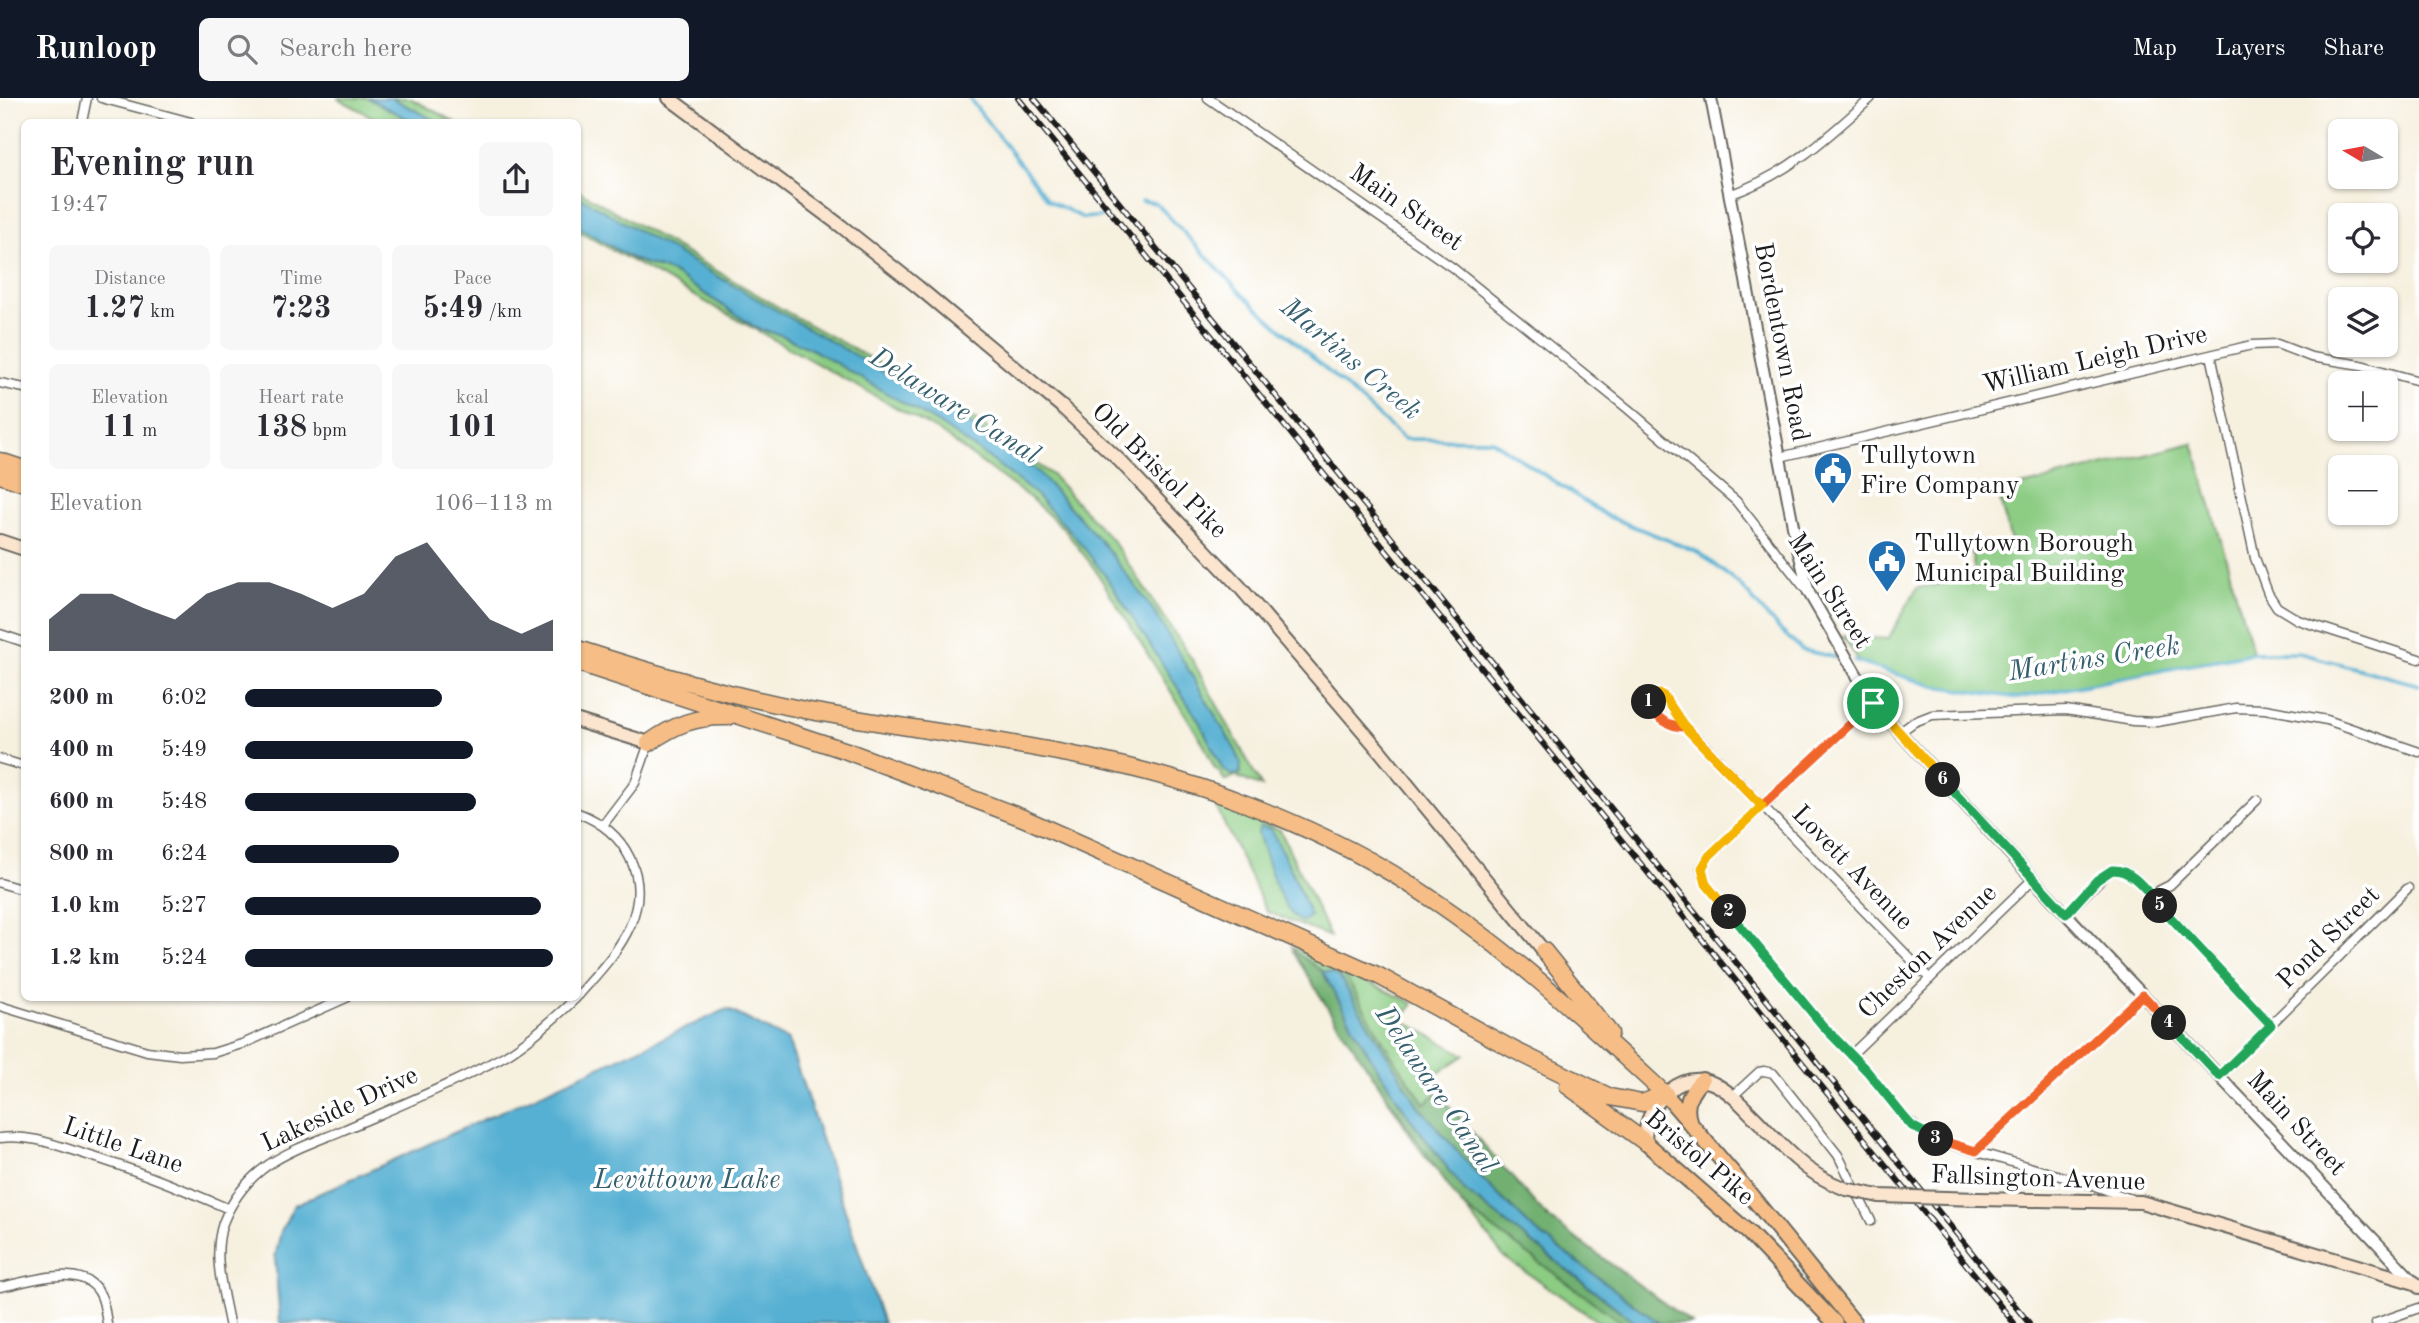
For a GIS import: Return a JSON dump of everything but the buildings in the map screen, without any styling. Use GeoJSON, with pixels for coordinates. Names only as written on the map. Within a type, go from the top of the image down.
{"type":"FeatureCollection","features":[{"type":"Feature","properties":{"kind":"highway"},"geometry":{"type":"LineString","coordinates":[[0,461],[21,468]]}},
{"type":"Feature","properties":{"kind":"highway"},"geometry":{"type":"LineString","coordinates":[[0,475],[21,482]]}},
{"type":"Feature","properties":{"kind":"highway"},"geometry":{"type":"LineString","coordinates":[[581,650],[665,677],[748,698],[1067,754],[1139,770],[1239,801],[1332,840],[1428,895],[1512,958],[1665,1094],[1642,1103],[1618,1100],[1514,1050],[1379,976],[1023,818],[883,764],[581,664]]}},
{"type":"Feature","properties":{"kind":"highway"},"geometry":{"type":"LineString","coordinates":[[649,743],[678,725],[695,719],[748,719]]}},
{"type":"Feature","properties":{"kind":"highway"},"geometry":{"type":"LineString","coordinates":[[1544,951],[1644,1076]]}},
{"type":"Feature","properties":{"kind":"highway","name":"Bristol Pike"},"geometry":{"type":"LineString","coordinates":[[1514,1050],[1589,1100],[1645,1142],[1749,1233],[1835,1323]]}},
{"type":"Feature","properties":{"kind":"highway"},"geometry":{"type":"LineString","coordinates":[[1693,1127],[1688,1119],[1688,1102],[1694,1088],[1702,1080]]}},
{"type":"Feature","properties":{"kind":"highway","name":"Bristol Pike"},"geometry":{"type":"LineString","coordinates":[[1665,1094],[1854,1323]]}},
{"type":"Feature","properties":{"kind":"main road","name":"Old Bristol Pike"},"geometry":{"type":"LineString","coordinates":[[669,98],[918,286],[1024,375],[1120,461],[1230,576],[1380,751],[1544,951]]}},
{"type":"Feature","properties":{"kind":"main road"},"geometry":{"type":"LineString","coordinates":[[0,541],[21,548]]}},
{"type":"Feature","properties":{"kind":"main road"},"geometry":{"type":"LineString","coordinates":[[581,722],[649,743]]}},
{"type":"Feature","properties":{"kind":"main road"},"geometry":{"type":"LineString","coordinates":[[1645,1142],[1648,1117],[1665,1094],[1686,1081],[1702,1080]]}},
{"type":"Feature","properties":{"kind":"main road","name":"Fallsington Avenue"},"geometry":{"type":"LineString","coordinates":[[1702,1080],[1717,1085],[1732,1096],[1798,1161],[1816,1175],[1846,1189],[1879,1196],[2141,1202],[2417,1285]]}},
{"type":"Feature","properties":{"kind":"street"},"geometry":{"type":"LineString","coordinates":[[83,119],[87,98]]}},
{"type":"Feature","properties":{"kind":"street"},"geometry":{"type":"LineString","coordinates":[[101,98],[180,119]]}},
{"type":"Feature","properties":{"kind":"street","name":"Main Street"},"geometry":{"type":"LineString","coordinates":[[1208,98],[1453,268],[1628,409],[1736,501],[1809,593],[1873,703],[1899,733],[2033,879],[2417,1285]]}},
{"type":"Feature","properties":{"kind":"street","name":"Bordentown Road"},"geometry":{"type":"LineString","coordinates":[[1711,98],[1728,195],[1809,593]]}},
{"type":"Feature","properties":{"kind":"street"},"geometry":{"type":"LineString","coordinates":[[1728,195],[1758,185],[1793,164],[1871,98]]}},
{"type":"Feature","properties":{"kind":"street","name":"William Leigh Drive"},"geometry":{"type":"LineString","coordinates":[[1780,457],[2268,343],[2311,357],[2361,365],[2419,381]]}},
{"type":"Feature","properties":{"kind":"street"},"geometry":{"type":"LineString","coordinates":[[2211,355],[2255,558],[2268,593],[2277,607],[2298,620],[2419,659]]}},
{"type":"Feature","properties":{"kind":"street"},"geometry":{"type":"LineString","coordinates":[[0,383],[21,387]]}},
{"type":"Feature","properties":{"kind":"street"},"geometry":{"type":"LineString","coordinates":[[0,634],[21,641]]}},
{"type":"Feature","properties":{"kind":"street","name":"Lovett Avenue"},"geometry":{"type":"LineString","coordinates":[[1685,727],[1676,727],[1651,710],[1649,701],[1653,695],[1664,696],[1685,727],[1930,979]]}},
{"type":"Feature","properties":{"kind":"street"},"geometry":{"type":"LineString","coordinates":[[1873,703],[1703,864],[1702,873],[1706,884],[1823,1026],[1912,1126],[1931,1137],[2141,1202]]}},
{"type":"Feature","properties":{"kind":"street"},"geometry":{"type":"LineString","coordinates":[[1899,733],[1923,717],[1940,714],[2066,710],[2133,721],[2157,722],[2236,708],[2269,709],[2327,720],[2419,752]]}},
{"type":"Feature","properties":{"kind":"street"},"geometry":{"type":"LineString","coordinates":[[603,825],[635,783],[649,743]]}},
{"type":"Feature","properties":{"kind":"street"},"geometry":{"type":"LineString","coordinates":[[0,759],[21,765]]}},
{"type":"Feature","properties":{"kind":"street"},"geometry":{"type":"LineString","coordinates":[[2150,895],[2169,885],[2257,800]]}},
{"type":"Feature","properties":{"kind":"street","name":"Lakeside Drive"},"geometry":{"type":"LineString","coordinates":[[581,814],[603,825],[629,855],[635,876],[637,900],[629,929],[618,947],[581,992]]}},
{"type":"Feature","properties":{"kind":"street"},"geometry":{"type":"LineString","coordinates":[[2066,914],[2097,880],[2112,870],[2124,871],[2135,878],[2271,1025]]}},
{"type":"Feature","properties":{"kind":"street","name":"Cheston Avenue"},"geometry":{"type":"LineString","coordinates":[[1851,1055],[2033,879]]}},
{"type":"Feature","properties":{"kind":"street"},"geometry":{"type":"LineString","coordinates":[[0,883],[21,889]]}},
{"type":"Feature","properties":{"kind":"street","name":"Pond Street"},"geometry":{"type":"LineString","coordinates":[[2219,1076],[2408,888]]}},
{"type":"Feature","properties":{"kind":"street"},"geometry":{"type":"LineString","coordinates":[[1976,1151],[2143,995]]}},
{"type":"Feature","properties":{"kind":"street"},"geometry":{"type":"LineString","coordinates":[[0,1006],[147,1051],[188,1055],[213,1053],[245,1043],[339,1001]]}},
{"type":"Feature","properties":{"kind":"street","name":"Lakeside Drive"},"geometry":{"type":"LineString","coordinates":[[229,1323],[218,1254],[223,1224],[229,1209],[246,1184],[269,1164],[495,1060],[528,1040],[572,1001]]}},
{"type":"Feature","properties":{"kind":"street"},"geometry":{"type":"LineString","coordinates":[[1732,1096],[1759,1072],[1773,1073],[1838,1155],[1871,1221]]}},
{"type":"Feature","properties":{"kind":"street","name":"Little Lane"},"geometry":{"type":"LineString","coordinates":[[0,1139],[26,1138],[44,1141],[140,1171],[229,1209]]}},
{"type":"Feature","properties":{"kind":"street"},"geometry":{"type":"LineString","coordinates":[[0,1287],[66,1275],[83,1278],[101,1295],[107,1323]]}},
{"type":"Feature","properties":{"kind":"street"},"geometry":{"type":"LineString","coordinates":[[2376,1323],[2419,1308]]}},
{"type":"Feature","properties":{"kind":"green space"},"geometry":{"type":"Polygon","coordinates":[[[337,98],[410,98],[449,119],[376,119],[337,98]]]}},
{"type":"Feature","properties":{"kind":"green space"},"geometry":{"type":"Polygon","coordinates":[[[581,192],[787,312],[954,405],[1052,475],[1113,541],[1193,661],[1262,787],[1235,776],[1225,781],[1215,769],[1203,743],[1094,568],[1063,528],[1030,498],[938,431],[581,233],[581,192]]]}},
{"type":"Feature","properties":{"kind":"green space"},"geometry":{"type":"Polygon","coordinates":[[[2193,443],[2253,653],[2018,698],[1934,686],[1859,662],[1843,636],[1888,639],[1917,588],[1976,578],[1971,552],[2011,542],[1998,492],[2193,443]]]}},
{"type":"Feature","properties":{"kind":"green space"},"geometry":{"type":"Polygon","coordinates":[[[1214,803],[1280,830],[1330,937],[1267,912],[1214,803]]]}},
{"type":"Feature","properties":{"kind":"green space"},"geometry":{"type":"Polygon","coordinates":[[[1292,947],[1413,1003],[1408,1012],[1395,1016],[1465,1055],[1434,1076],[1432,1086],[1438,1093],[1436,1094],[1519,1192],[1588,1252],[1685,1323],[1600,1323],[1504,1257],[1418,1147],[1292,947]]]}},
{"type":"Feature","properties":{"kind":"green space"},"geometry":{"type":"Polygon","coordinates":[[[1292,950],[1322,971],[1370,1056],[1408,1115],[1465,1191],[1636,1323],[1622,1323],[1461,1205],[1334,1018],[1292,950]]]}},
{"type":"Feature","properties":{"kind":"green space"},"geometry":{"type":"Polygon","coordinates":[[[1336,974],[1345,975],[1389,1051],[1424,1103],[1438,1093],[1547,1217],[1691,1323],[1659,1323],[1533,1229],[1478,1175],[1419,1107],[1336,974]]]}},
{"type":"Feature","properties":{"kind":"water"},"geometry":{"type":"Polygon","coordinates":[[[368,98],[392,98],[432,119],[407,119],[368,98]]]}},
{"type":"Feature","properties":{"kind":"water"},"geometry":{"type":"Polygon","coordinates":[[[581,198],[926,396],[1037,471],[1105,546],[1154,611],[1236,751],[1241,764],[1240,774],[1231,775],[1222,768],[1199,721],[1105,575],[1072,533],[1036,495],[939,424],[813,350],[781,335],[758,329],[673,273],[635,260],[581,229],[581,198]]]}},
{"type":"Feature","properties":{"kind":"water"},"geometry":{"type":"Polygon","coordinates":[[[1260,826],[1271,829],[1292,872],[1310,916],[1303,922],[1287,908],[1281,897],[1258,833],[1260,826]]]}},
{"type":"Feature","properties":{"kind":"water"},"geometry":{"type":"Polygon","coordinates":[[[1322,971],[1336,974],[1342,981],[1419,1107],[1478,1175],[1533,1229],[1659,1323],[1636,1323],[1465,1191],[1408,1115],[1370,1056],[1322,971]]]}},
{"type":"Feature","properties":{"kind":"water","name":"Levittown Lake"},"geometry":{"type":"Polygon","coordinates":[[[727,1009],[788,1040],[883,1323],[280,1323],[275,1257],[281,1231],[294,1205],[727,1009]]]}},
{"type":"Feature","properties":{"kind":"waterway","name":"Martins Creek"},"geometry":{"type":"LineString","coordinates":[[969,98],[1048,200],[1083,218],[1105,216]]}},
{"type":"Feature","properties":{"kind":"waterway","name":"Martins Creek"},"geometry":{"type":"LineString","coordinates":[[1142,201],[1156,203],[1242,294],[1404,439],[1491,440],[1607,516],[1698,552],[1739,584],[1777,627],[1802,650],[1843,659]]}},
{"type":"Feature","properties":{"kind":"waterway","name":"Martins Creek"},"geometry":{"type":"LineString","coordinates":[[1854,661],[1934,686],[2018,698],[2253,653],[2299,653],[2419,685]]}},
{"type":"Feature","properties":{"kind":"railway"},"geometry":{"type":"LineString","coordinates":[[1018,98],[2014,1323]]}},
{"type":"Feature","properties":{"kind":"railway"},"geometry":{"type":"LineString","coordinates":[[1034,98],[2029,1323]]}},
{"type":"Feature","properties":{"kind":"place","name":"Tullytown Fire Company"},"geometry":{"type":"Point","coordinates":[1833,505]}},
{"type":"Feature","properties":{"kind":"place","name":"Tullytown Borough Municipal Building"},"geometry":{"type":"Point","coordinates":[1887,593]}},
{"type":"Feature","properties":{"kind":"route"},"geometry":{"type":"LineString","coordinates":[[1873,703],[1762,806],[1685,727],[1676,727],[1662,720],[1651,710],[1649,701],[1653,695],[1664,696],[1685,727],[1700,741],[1762,806],[1703,864],[1702,873],[1706,884],[1823,1026],[1867,1071],[1912,1126],[1931,1137],[1976,1151],[2143,995],[2219,1076],[2271,1025],[2135,878],[2124,871],[2112,870],[2097,880],[2066,914],[1873,703]]}},
{"type":"Feature","properties":{"kind":"water label","name":"Delaware Canal"},"geometry":{"type":"Point","coordinates":[954,407]}},
{"type":"Feature","properties":{"kind":"water label","name":"Delaware Canal"},"geometry":{"type":"Point","coordinates":[1435,1090]}}]}
